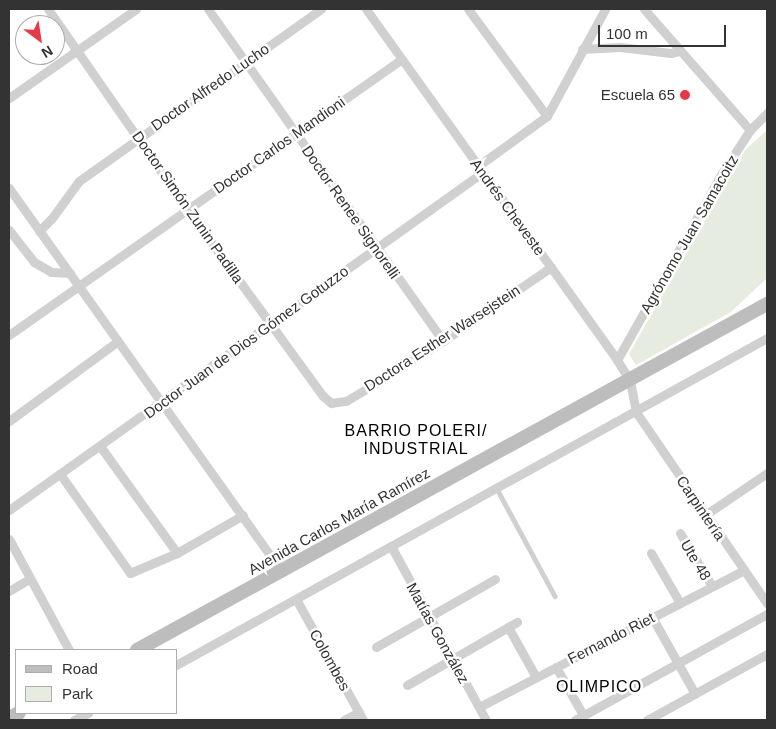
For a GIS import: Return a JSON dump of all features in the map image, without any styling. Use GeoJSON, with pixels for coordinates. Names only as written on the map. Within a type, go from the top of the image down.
{"type":"FeatureCollection","features":[{"type":"Feature","properties":{"kind":"street","name":"Doctor Simón Zunin Padilla"},"geometry":{"type":"LineString","coordinates":[[48,9],[188,209],[323,396],[331,403]]}},
{"type":"Feature","properties":{"kind":"street"},"geometry":{"type":"LineString","coordinates":[[9,96],[136,9]]}},
{"type":"Feature","properties":{"kind":"street","name":"Doctor Renee Signorelli"},"geometry":{"type":"LineString","coordinates":[[208,9],[443,341]]}},
{"type":"Feature","properties":{"kind":"street","name":"Doctor Alfredo Lucho"},"geometry":{"type":"LineString","coordinates":[[39,231],[52,218],[79,181],[321,9]]}},
{"type":"Feature","properties":{"kind":"street","name":"Andrés Cheveste"},"geometry":{"type":"LineString","coordinates":[[366,9],[617,360],[630,381],[636,412]]}},
{"type":"Feature","properties":{"kind":"street"},"geometry":{"type":"LineString","coordinates":[[468,9],[547,116],[605,9]]}},
{"type":"Feature","properties":{"kind":"street"},"geometry":{"type":"LineString","coordinates":[[644,9],[750,130]]}},
{"type":"Feature","properties":{"kind":"street"},"geometry":{"type":"LineString","coordinates":[[582,49],[620,46],[671,53],[680,51]]}},
{"type":"Feature","properties":{"kind":"street","name":"Doctor Carlos Mandioni"},"geometry":{"type":"LineString","coordinates":[[9,335],[401,59]]}},
{"type":"Feature","properties":{"kind":"street","name":"Agrónomo Juan Samacoitz"},"geometry":{"type":"LineString","coordinates":[[617,360],[722,173],[750,130],[767,113]]}},
{"type":"Feature","properties":{"kind":"street","name":"Doctor Juan de Dios Gómez Gotuzzo"},"geometry":{"type":"LineString","coordinates":[[9,510],[377,248],[547,116]]}},
{"type":"Feature","properties":{"kind":"street"},"geometry":{"type":"LineString","coordinates":[[9,188],[281,571]]}},
{"type":"Feature","properties":{"kind":"street"},"geometry":{"type":"LineString","coordinates":[[9,230],[34,262],[51,272],[70,274]]}},
{"type":"Feature","properties":{"kind":"street","name":"Doctora Esther Warsejstein"},"geometry":{"type":"LineString","coordinates":[[331,403],[346,401],[443,341],[550,267]]}},
{"type":"Feature","properties":{"kind":"street","name":"Avenida Carlos María Ramírez"},"geometry":{"type":"LineString","coordinates":[[139,649],[630,381],[767,304]]}},
{"type":"Feature","properties":{"kind":"street"},"geometry":{"type":"LineString","coordinates":[[178,664],[767,338]]}},
{"type":"Feature","properties":{"kind":"street"},"geometry":{"type":"LineString","coordinates":[[9,421],[118,342]]}},
{"type":"Feature","properties":{"kind":"street","name":"Carpintería"},"geometry":{"type":"LineString","coordinates":[[636,412],[767,603]]}},
{"type":"Feature","properties":{"kind":"street"},"geometry":{"type":"LineString","coordinates":[[100,446],[177,553]]}},
{"type":"Feature","properties":{"kind":"street"},"geometry":{"type":"LineString","coordinates":[[705,515],[767,473]]}},
{"type":"Feature","properties":{"kind":"street"},"geometry":{"type":"LineString","coordinates":[[60,474],[130,573],[177,553],[243,515]]}},
{"type":"Feature","properties":{"kind":"street","name":"Ute 48"},"geometry":{"type":"LineString","coordinates":[[680,533],[712,586]]}},
{"type":"Feature","properties":{"kind":"street"},"geometry":{"type":"LineString","coordinates":[[9,539],[29,580],[68,649]]}},
{"type":"Feature","properties":{"kind":"street","name":"Matías González"},"geometry":{"type":"LineString","coordinates":[[391,546],[486,720]]}},
{"type":"Feature","properties":{"kind":"street"},"geometry":{"type":"LineString","coordinates":[[651,552],[680,603]]}},
{"type":"Feature","properties":{"kind":"street","name":"Fernando Riet"},"geometry":{"type":"LineString","coordinates":[[479,707],[744,570]]}},
{"type":"Feature","properties":{"kind":"street"},"geometry":{"type":"LineString","coordinates":[[9,591],[29,580]]}},
{"type":"Feature","properties":{"kind":"street"},"geometry":{"type":"LineString","coordinates":[[376,647],[495,580]]}},
{"type":"Feature","properties":{"kind":"street","name":"Colombes"},"geometry":{"type":"LineString","coordinates":[[296,599],[361,716]]}},
{"type":"Feature","properties":{"kind":"street"},"geometry":{"type":"LineString","coordinates":[[575,720],[767,614]]}},
{"type":"Feature","properties":{"kind":"street"},"geometry":{"type":"LineString","coordinates":[[652,617],[694,694]]}},
{"type":"Feature","properties":{"kind":"street"},"geometry":{"type":"LineString","coordinates":[[407,685],[517,622]]}},
{"type":"Feature","properties":{"kind":"street"},"geometry":{"type":"LineString","coordinates":[[508,628],[536,677]]}},
{"type":"Feature","properties":{"kind":"street"},"geometry":{"type":"LineString","coordinates":[[648,720],[767,654]]}},
{"type":"Feature","properties":{"kind":"street"},"geometry":{"type":"LineString","coordinates":[[556,667],[583,715]]}},
{"type":"Feature","properties":{"kind":"street"},"geometry":{"type":"LineString","coordinates":[[74,720],[86,714]]}},
{"type":"Feature","properties":{"kind":"street"},"geometry":{"type":"LineString","coordinates":[[344,720],[361,716]]}},
{"type":"Feature","properties":{"kind":"lane"},"geometry":{"type":"LineString","coordinates":[[496,487],[555,596]]}},
{"type":"Feature","properties":{"kind":"green space"},"geometry":{"type":"Polygon","coordinates":[[[767,130],[767,278],[731,312],[636,365],[629,354],[745,150],[767,130]]]}},
{"type":"Feature","properties":{"kind":"place","name":"Escuela 65"},"geometry":{"type":"Point","coordinates":[685,95]}},
{"type":"Feature","properties":{"kind":"district","name":"BARRIO POLERI/ INDUSTRIAL"},"geometry":{"type":"Point","coordinates":[416,440]}},
{"type":"Feature","properties":{"kind":"district","name":"OLIMPICO"},"geometry":{"type":"Point","coordinates":[599,687]}}]}
